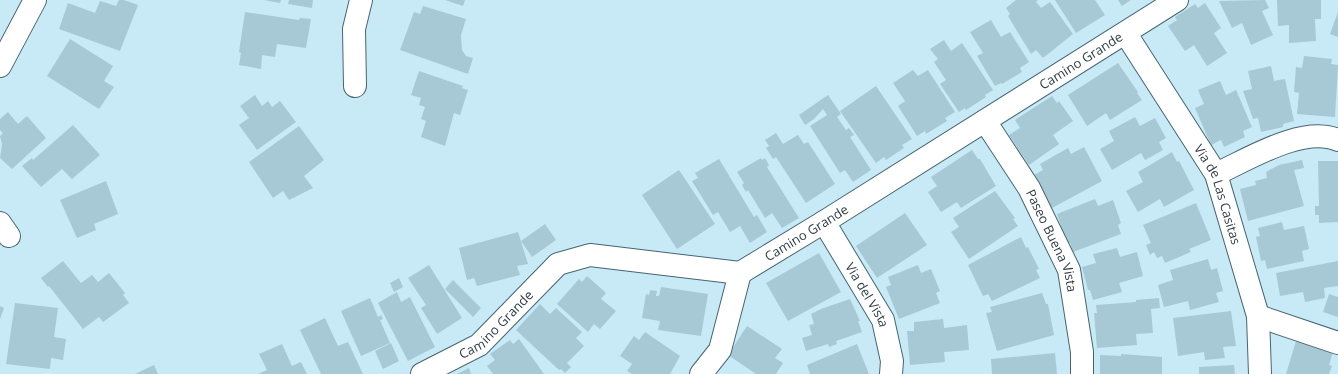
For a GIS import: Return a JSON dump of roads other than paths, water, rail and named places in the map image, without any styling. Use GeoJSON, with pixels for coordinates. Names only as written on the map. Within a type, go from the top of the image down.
{"type":"FeatureCollection","features":[{"type":"Feature","properties":{"kind":"street"},"geometry":{"type":"LineString","coordinates":[[0,66],[35,0]]}},
{"type":"Feature","properties":{"kind":"street"},"geometry":{"type":"LineString","coordinates":[[355,86],[354,30],[362,0]]}},
{"type":"Feature","properties":{"kind":"street","name":"Camino Grande"},"geometry":{"type":"LineString","coordinates":[[422,374],[479,345],[558,264],[590,255],[740,273],[1126,34],[1177,0]]}},
{"type":"Feature","properties":{"kind":"street","name":"Via de Las Casitas"},"geometry":{"type":"LineString","coordinates":[[1126,34],[1216,174],[1258,316],[1260,374]]}},
{"type":"Feature","properties":{"kind":"street","name":"Paseo Buena Vista"},"geometry":{"type":"LineString","coordinates":[[985,121],[1029,188],[1069,270],[1082,352],[1082,374]]}},
{"type":"Feature","properties":{"kind":"street"},"geometry":{"type":"LineString","coordinates":[[1216,174],[1290,140],[1327,135],[1338,140]]}},
{"type":"Feature","properties":{"kind":"street","name":"Via del Vista"},"geometry":{"type":"LineString","coordinates":[[824,222],[883,320],[892,361],[891,374]]}},
{"type":"Feature","properties":{"kind":"street"},"geometry":{"type":"LineString","coordinates":[[701,374],[720,350],[740,273]]}},
{"type":"Feature","properties":{"kind":"street"},"geometry":{"type":"LineString","coordinates":[[1258,316],[1338,343]]}}]}
